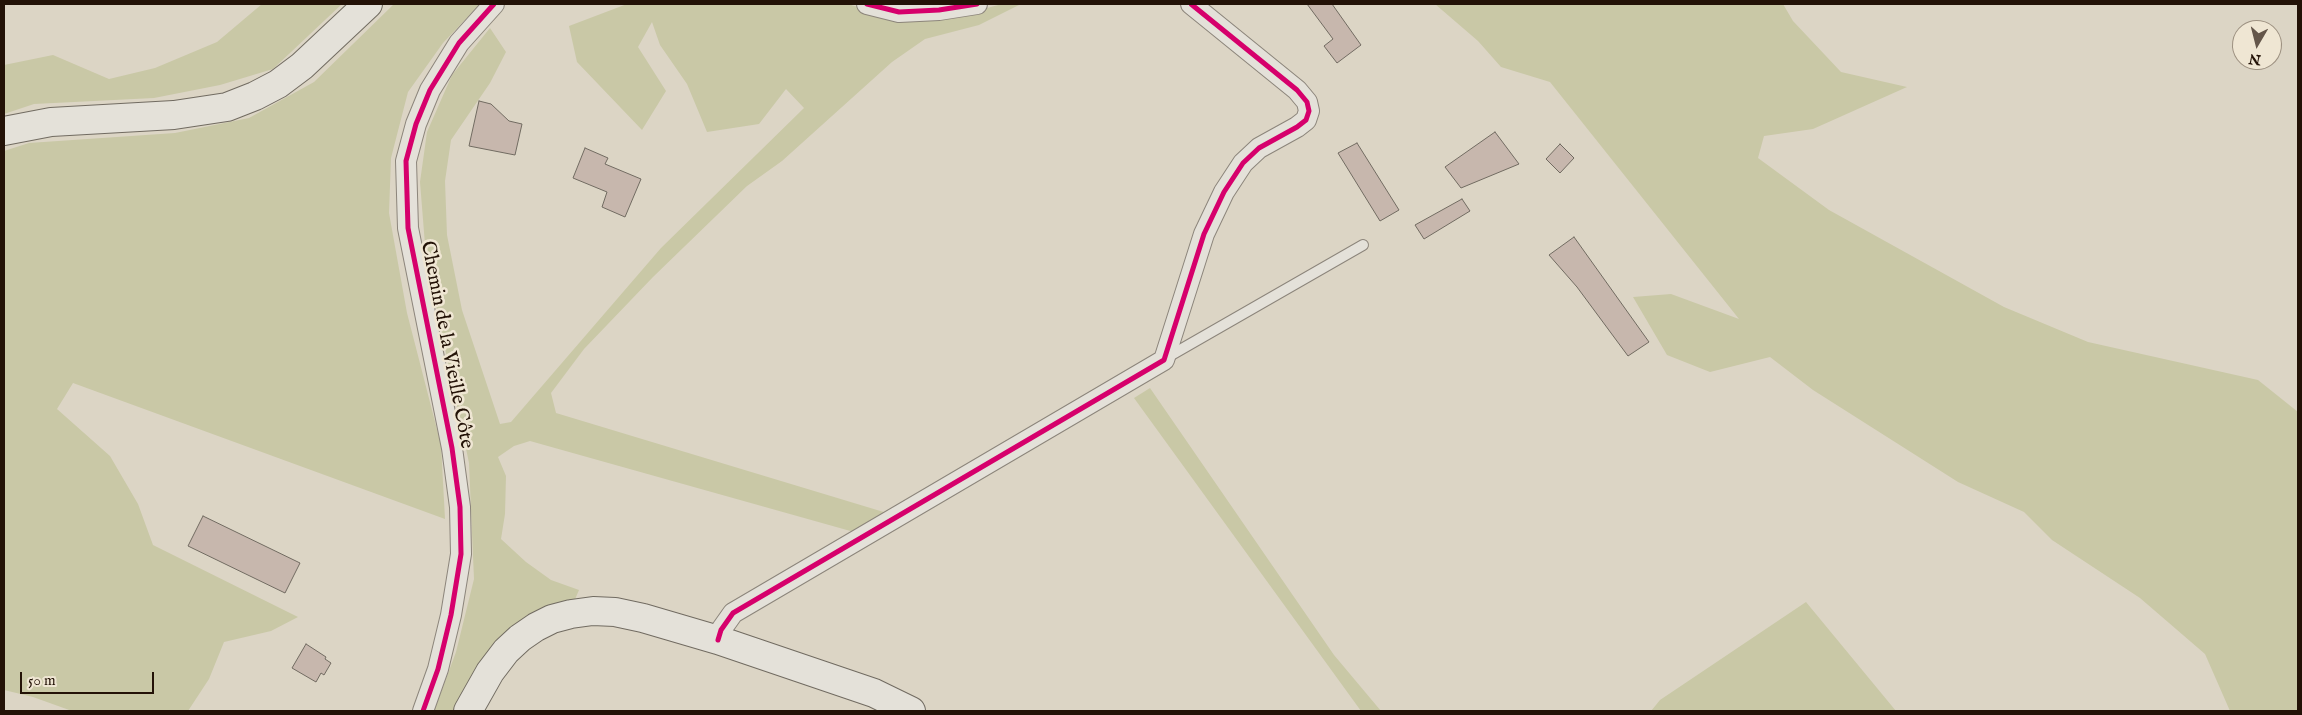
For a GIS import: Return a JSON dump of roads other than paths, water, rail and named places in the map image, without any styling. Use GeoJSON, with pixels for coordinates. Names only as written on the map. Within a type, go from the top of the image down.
{"type":"FeatureCollection","features":[{"type":"Feature","properties":{"kind":"street"},"geometry":{"type":"LineString","coordinates":[[4,131],[51,122],[174,115],[228,106],[255,96],[278,84],[302,66],[368,4]]}},
{"type":"Feature","properties":{"kind":"street","name":"Chemin de la Vieille Côte"},"geometry":{"type":"LineString","coordinates":[[423,711],[438,669],[449,624],[461,554],[460,507],[452,448],[408,228],[406,161],[416,124],[430,90],[459,43],[494,4]]}},
{"type":"Feature","properties":{"kind":"street"},"geometry":{"type":"LineString","coordinates":[[866,4],[899,12],[939,10],[977,4]]}},
{"type":"Feature","properties":{"kind":"street"},"geometry":{"type":"LineString","coordinates":[[718,640],[721,630],[732,613],[1164,360],[1204,234],[1224,192],[1243,163],[1259,148],[1306,120],[1309,111],[1307,102],[1297,90],[1191,4]]}},
{"type":"Feature","properties":{"kind":"street"},"geometry":{"type":"LineString","coordinates":[[468,711],[490,672],[506,651],[536,627],[571,614],[593,611],[615,612],[643,618],[718,640],[874,693],[911,711]]}},
{"type":"Feature","properties":{"kind":"lane"},"geometry":{"type":"LineString","coordinates":[[1164,360],[1363,246]]}}]}
